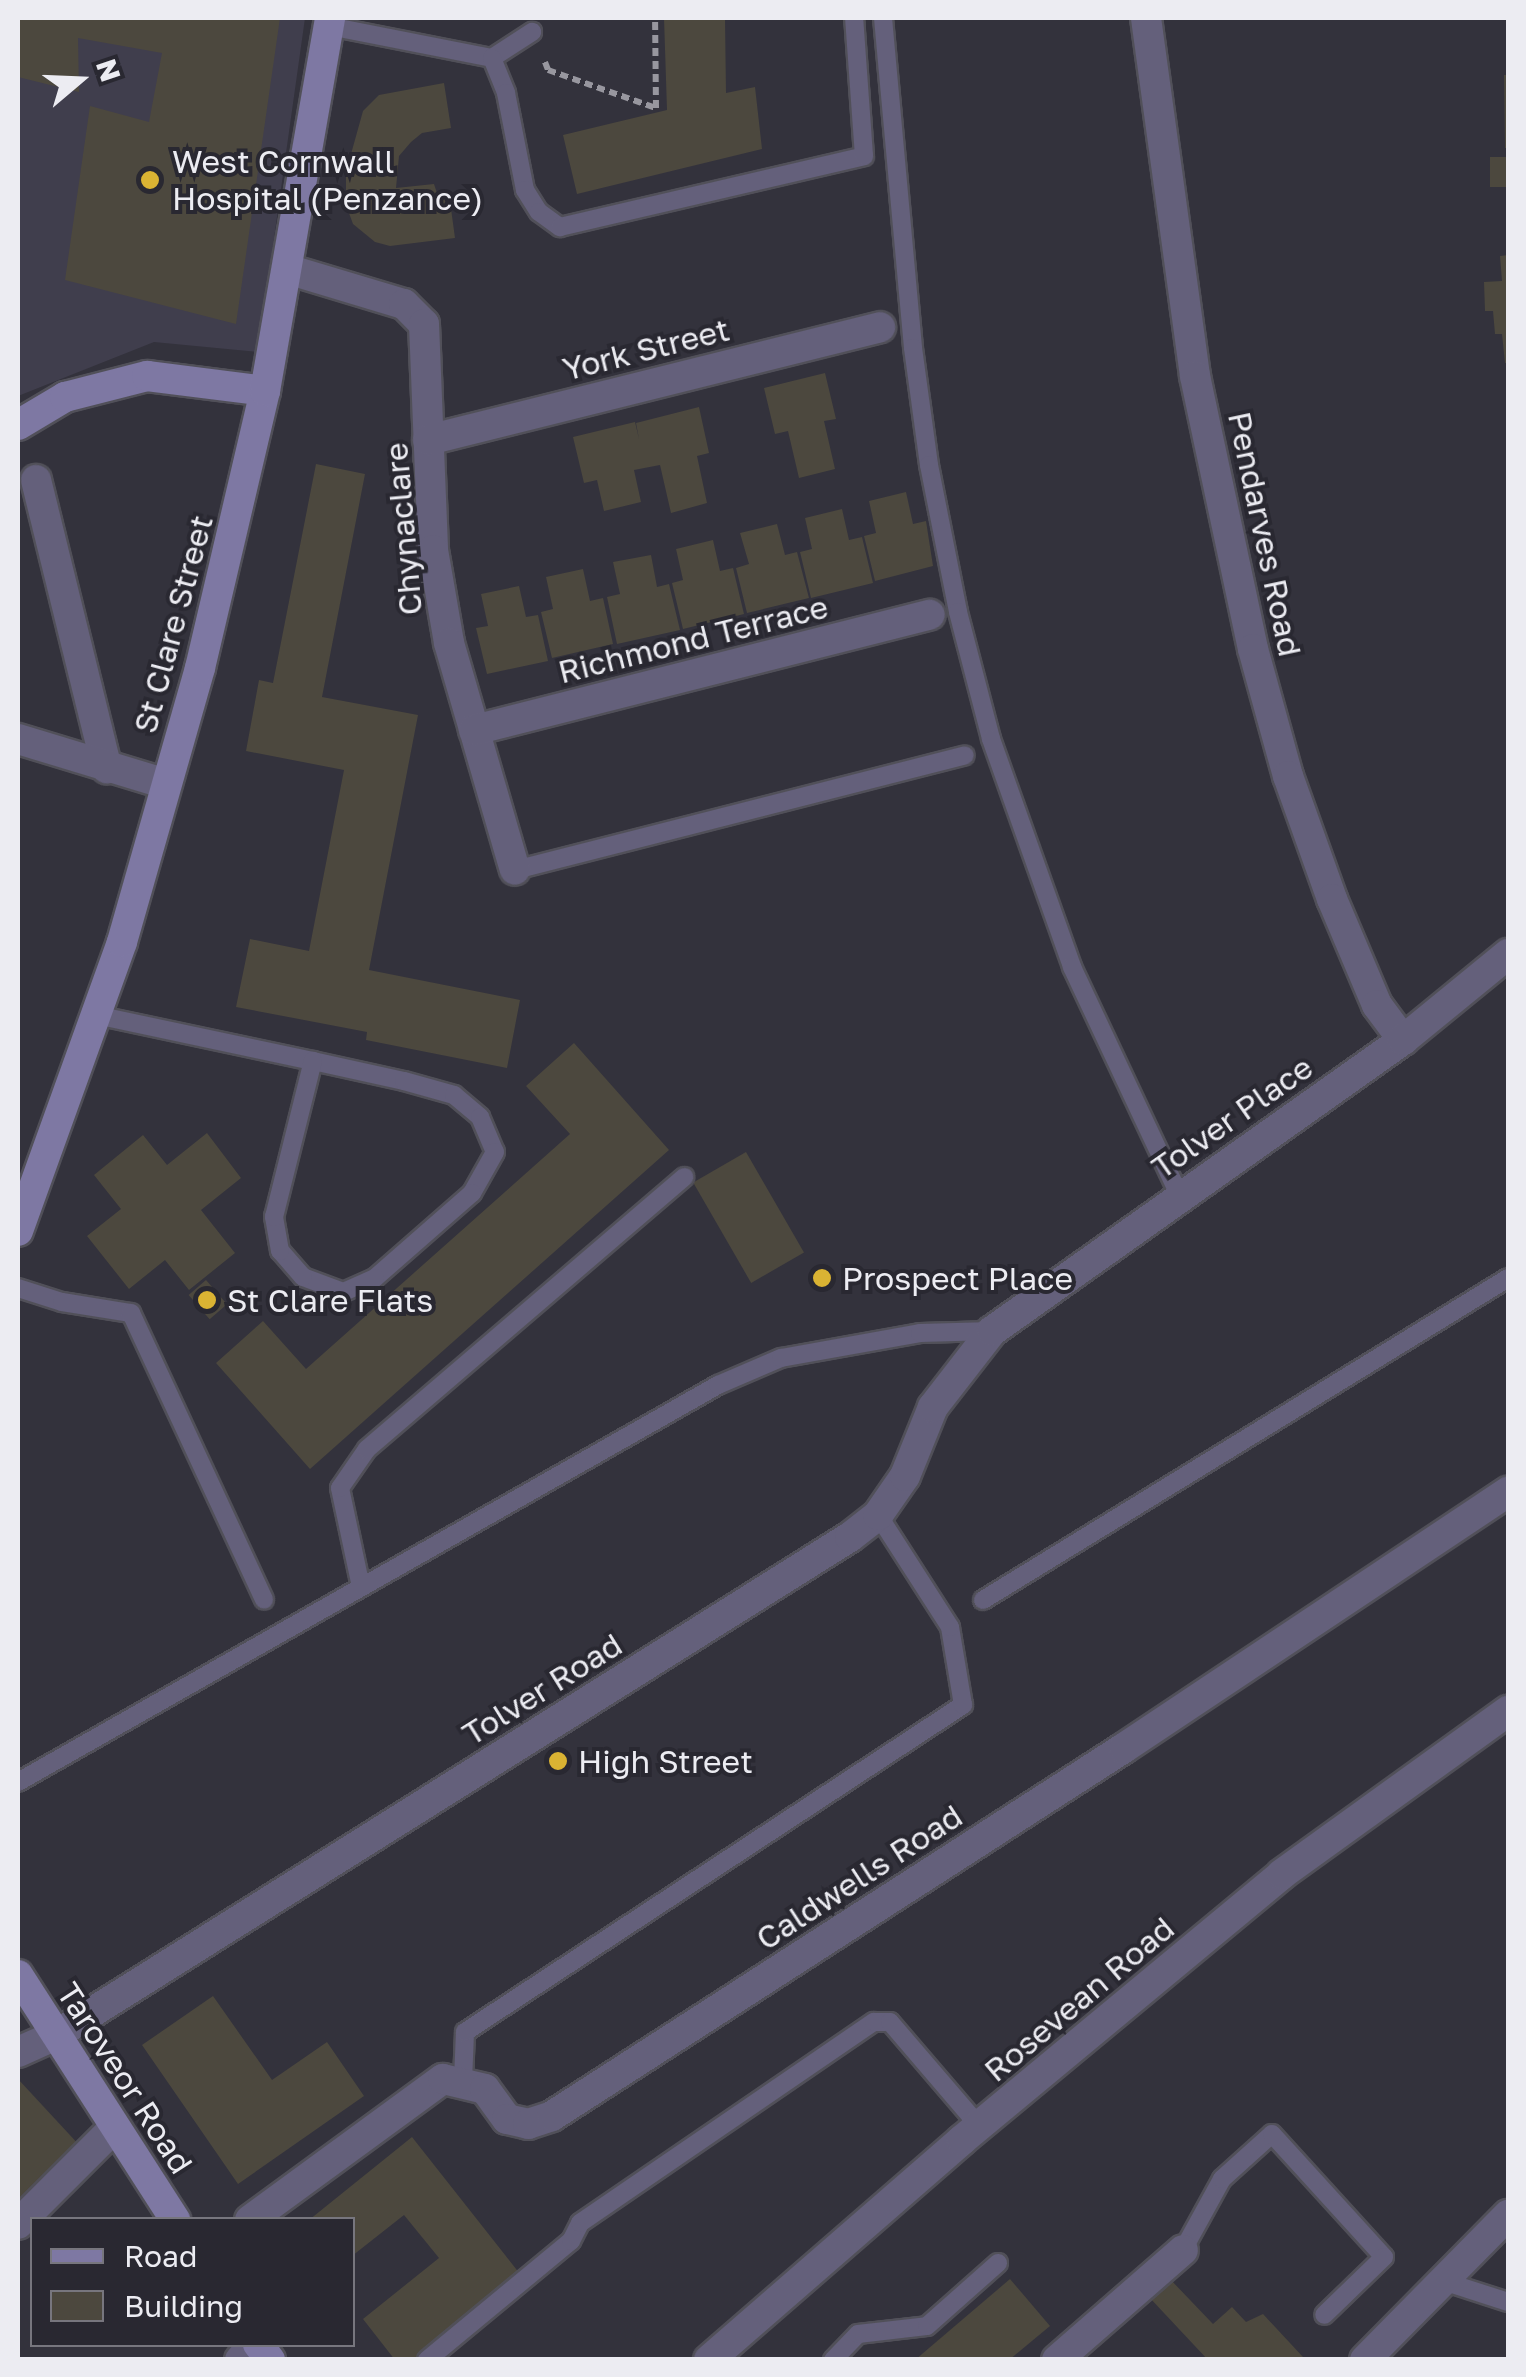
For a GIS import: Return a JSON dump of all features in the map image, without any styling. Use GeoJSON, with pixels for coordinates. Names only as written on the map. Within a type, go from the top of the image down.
{"type":"FeatureCollection","features":[{"type":"Feature","properties":{"kind":"street","name":"Pendarves Road"},"geometry":{"type":"LineString","coordinates":[[1146,18],[1195,376],[1253,649],[1288,776],[1332,899],[1377,1005],[1403,1040]]}},
{"type":"Feature","properties":{"kind":"street","name":"St Clare Street"},"geometry":{"type":"LineString","coordinates":[[18,1231],[96,1015],[200,668],[266,390],[330,22]]}},
{"type":"Feature","properties":{"kind":"street","name":"Chynaclare"},"geometry":{"type":"LineString","coordinates":[[287,269],[404,304],[424,324],[434,550],[449,643],[514,870]]}},
{"type":"Feature","properties":{"kind":"street","name":"York Street"},"geometry":{"type":"LineString","coordinates":[[428,440],[880,327]]}},
{"type":"Feature","properties":{"kind":"street"},"geometry":{"type":"LineString","coordinates":[[18,425],[65,397],[148,376],[266,390]]}},
{"type":"Feature","properties":{"kind":"street"},"geometry":{"type":"LineString","coordinates":[[36,480],[107,768]]}},
{"type":"Feature","properties":{"kind":"street","name":"Richmond Terrace"},"geometry":{"type":"LineString","coordinates":[[474,730],[930,615]]}},
{"type":"Feature","properties":{"kind":"street"},"geometry":{"type":"LineString","coordinates":[[18,740],[166,784]]}},
{"type":"Feature","properties":{"kind":"street","name":"Tolver Place"},"geometry":{"type":"LineString","coordinates":[[992,1331],[1403,1040],[1508,954]]}},
{"type":"Feature","properties":{"kind":"street","name":"Tolver Road"},"geometry":{"type":"LineString","coordinates":[[56,2035],[878,1515],[904,1476],[933,1406],[992,1331]]}},
{"type":"Feature","properties":{"kind":"street","name":"Caldwells Road"},"geometry":{"type":"LineString","coordinates":[[463,2080],[484,2089],[507,2120],[528,2124],[552,2116],[1108,1758],[1508,1492]]}},
{"type":"Feature","properties":{"kind":"street","name":"Rosevean Road"},"geometry":{"type":"LineString","coordinates":[[709,2360],[980,2126],[1282,1874],[1508,1711]]}},
{"type":"Feature","properties":{"kind":"street","name":"Taroveor Road"},"geometry":{"type":"LineString","coordinates":[[18,1975],[172,2217]]}},
{"type":"Feature","properties":{"kind":"street"},"geometry":{"type":"LineString","coordinates":[[18,2052],[56,2035]]}},
{"type":"Feature","properties":{"kind":"street"},"geometry":{"type":"LineString","coordinates":[[254,2217],[443,2079],[463,2080]]}},
{"type":"Feature","properties":{"kind":"street"},"geometry":{"type":"LineString","coordinates":[[18,2224],[115,2127]]}},
{"type":"Feature","properties":{"kind":"street"},"geometry":{"type":"LineString","coordinates":[[1365,2360],[1508,2215]]}},
{"type":"Feature","properties":{"kind":"street"},"geometry":{"type":"LineString","coordinates":[[1057,2360],[1183,2250]]}},
{"type":"Feature","properties":{"kind":"lane"},"geometry":{"type":"LineString","coordinates":[[492,58],[506,93],[525,190],[539,212],[560,227],[864,156],[854,18]]}},
{"type":"Feature","properties":{"kind":"lane"},"geometry":{"type":"LineString","coordinates":[[882,18],[913,348],[929,464],[958,612],[991,739],[1072,967],[1180,1196]]}},
{"type":"Feature","properties":{"kind":"lane"},"geometry":{"type":"LineString","coordinates":[[330,22],[492,58],[532,32]]}},
{"type":"Feature","properties":{"kind":"lane"},"geometry":{"type":"LineString","coordinates":[[514,870],[965,755]]}},
{"type":"Feature","properties":{"kind":"lane"},"geometry":{"type":"LineString","coordinates":[[96,1015],[313,1061],[454,1094],[480,1118],[495,1152],[472,1192],[375,1278],[342,1292],[303,1278],[280,1251],[274,1217],[313,1061]]}},
{"type":"Feature","properties":{"kind":"lane"},"geometry":{"type":"LineString","coordinates":[[361,1588],[340,1488],[367,1449],[684,1177]]}},
{"type":"Feature","properties":{"kind":"lane"},"geometry":{"type":"LineString","coordinates":[[983,1600],[1508,1278]]}},
{"type":"Feature","properties":{"kind":"lane"},"geometry":{"type":"LineString","coordinates":[[18,1288],[62,1302],[131,1312],[264,1600]]}},
{"type":"Feature","properties":{"kind":"lane"},"geometry":{"type":"LineString","coordinates":[[18,1782],[718,1385],[781,1358],[920,1332],[992,1331]]}},
{"type":"Feature","properties":{"kind":"lane"},"geometry":{"type":"LineString","coordinates":[[463,2080],[465,2032],[964,1705],[950,1627],[878,1515]]}},
{"type":"Feature","properties":{"kind":"lane"},"geometry":{"type":"LineString","coordinates":[[427,2360],[571,2241],[580,2223],[874,2022],[890,2022],[980,2126]]}},
{"type":"Feature","properties":{"kind":"lane"},"geometry":{"type":"LineString","coordinates":[[1183,2250],[1222,2180],[1272,2134],[1384,2257],[1324,2314]]}},
{"type":"Feature","properties":{"kind":"lane"},"geometry":{"type":"LineString","coordinates":[[832,2360],[858,2334],[927,2326],[998,2263]]}},
{"type":"Feature","properties":{"kind":"lane"},"geometry":{"type":"LineString","coordinates":[[1443,2281],[1508,2302]]}},
{"type":"Feature","properties":{"kind":"path"},"geometry":{"type":"LineString","coordinates":[[548,70],[656,108],[655,18]]}},
{"type":"Feature","properties":{"kind":"shaded area","name":"West Cornwall Hospital (Penzance)"},"geometry":{"type":"Polygon","coordinates":[[[18,18],[305,18],[258,352],[154,342],[18,396],[18,18]]]}},
{"type":"Feature","properties":{"kind":"building"},"geometry":{"type":"Polygon","coordinates":[[[18,18],[280,18],[236,324],[65,280],[90,106],[149,122],[162,53],[78,38],[79,92],[18,77],[18,18]]]}},
{"type":"Feature","properties":{"kind":"building"},"geometry":{"type":"Polygon","coordinates":[[[664,18],[725,18],[726,93],[755,87],[762,149],[577,194],[563,135],[667,110],[664,18]]]}},
{"type":"Feature","properties":{"kind":"building"},"geometry":{"type":"Polygon","coordinates":[[[1504,75],[1508,75],[1508,148],[1505,148],[1504,75]]]}},
{"type":"Feature","properties":{"kind":"building"},"geometry":{"type":"Polygon","coordinates":[[[444,83],[451,128],[422,133],[411,142],[399,156],[396,188],[434,184],[438,196],[449,194],[455,238],[390,246],[375,242],[353,224],[346,205],[346,172],[363,111],[379,95],[444,83]]]}},
{"type":"Feature","properties":{"kind":"building"},"geometry":{"type":"Polygon","coordinates":[[[1490,157],[1508,157],[1508,187],[1490,187],[1490,157]]]}},
{"type":"Feature","properties":{"kind":"building"},"geometry":{"type":"Polygon","coordinates":[[[1508,255],[1505,363],[1502,334],[1495,334],[1493,311],[1485,311],[1484,282],[1502,281],[1500,256],[1508,255]]]}},
{"type":"Feature","properties":{"kind":"building"},"geometry":{"type":"Polygon","coordinates":[[[825,373],[836,419],[824,421],[835,469],[799,478],[788,431],[775,434],[764,388],[825,373]]]}},
{"type":"Feature","properties":{"kind":"building"},"geometry":{"type":"Polygon","coordinates":[[[699,407],[709,453],[697,456],[707,503],[671,513],[660,465],[634,470],[641,502],[604,511],[597,480],[584,483],[573,437],[635,422],[639,439],[636,423],[699,407]]]}},
{"type":"Feature","properties":{"kind":"building"},"geometry":{"type":"Polygon","coordinates":[[[316,464],[365,474],[322,697],[418,715],[369,970],[520,1000],[507,1068],[366,1040],[367,1032],[236,1007],[250,939],[309,951],[344,770],[246,751],[259,680],[273,683],[316,464]]]}},
{"type":"Feature","properties":{"kind":"building"},"geometry":{"type":"Polygon","coordinates":[[[906,492],[913,524],[926,521],[933,566],[875,581],[864,536],[876,533],[869,501],[906,492]]]}},
{"type":"Feature","properties":{"kind":"building"},"geometry":{"type":"Polygon","coordinates":[[[842,509],[849,540],[862,537],[873,583],[811,598],[800,552],[812,549],[805,518],[842,509]]]}},
{"type":"Feature","properties":{"kind":"building"},"geometry":{"type":"Polygon","coordinates":[[[777,524],[785,555],[797,552],[809,598],[747,613],[736,568],[749,564],[740,533],[777,524]]]}},
{"type":"Feature","properties":{"kind":"building"},"geometry":{"type":"Polygon","coordinates":[[[713,540],[720,571],[733,568],[744,614],[683,629],[672,583],[683,580],[676,549],[713,540]]]}},
{"type":"Feature","properties":{"kind":"building"},"geometry":{"type":"Polygon","coordinates":[[[651,555],[657,587],[669,584],[680,630],[617,644],[607,597],[620,594],[613,562],[651,555]]]}},
{"type":"Feature","properties":{"kind":"building"},"geometry":{"type":"Polygon","coordinates":[[[583,569],[590,601],[603,598],[613,644],[552,658],[541,612],[553,609],[546,577],[583,569]]]}},
{"type":"Feature","properties":{"kind":"building"},"geometry":{"type":"Polygon","coordinates":[[[519,586],[526,617],[538,615],[548,661],[487,674],[476,628],[488,626],[481,594],[519,586]]]}},
{"type":"Feature","properties":{"kind":"building"},"geometry":{"type":"Polygon","coordinates":[[[574,1043],[669,1150],[310,1469],[216,1363],[263,1321],[306,1369],[570,1134],[526,1086],[574,1043]]]}},
{"type":"Feature","properties":{"kind":"building"},"geometry":{"type":"Polygon","coordinates":[[[207,1133],[241,1178],[201,1210],[235,1253],[189,1290],[165,1260],[129,1289],[87,1236],[121,1209],[94,1175],[143,1135],[167,1165],[207,1133]]]}},
{"type":"Feature","properties":{"kind":"building"},"geometry":{"type":"Polygon","coordinates":[[[746,1152],[804,1252],[751,1283],[693,1182],[746,1152]]]}},
{"type":"Feature","properties":{"kind":"building","name":"Prospect Place"},"geometry":{"type":"Polygon","coordinates":[[[825,1267],[833,1278],[819,1288],[811,1277],[825,1267]]]}},
{"type":"Feature","properties":{"kind":"building","name":"St Clare Flats"},"geometry":{"type":"Polygon","coordinates":[[[206,1280],[227,1304],[210,1319],[189,1295],[206,1280]]]}},
{"type":"Feature","properties":{"kind":"building"},"geometry":{"type":"Polygon","coordinates":[[[213,1996],[272,2080],[327,2042],[364,2096],[238,2184],[142,2045],[213,1996]]]}},
{"type":"Feature","properties":{"kind":"building"},"geometry":{"type":"Polygon","coordinates":[[[18,2079],[81,2147],[18,2207],[18,2079]]]}},
{"type":"Feature","properties":{"kind":"building"},"geometry":{"type":"Polygon","coordinates":[[[412,2137],[520,2274],[413,2360],[395,2360],[363,2319],[439,2258],[404,2215],[355,2254],[355,2217],[313,2217],[412,2137]]]}},
{"type":"Feature","properties":{"kind":"building"},"geometry":{"type":"Polygon","coordinates":[[[1169,2278],[1213,2324],[1232,2307],[1246,2322],[1263,2314],[1303,2357],[1208,2360],[1149,2297],[1169,2278]]]}},
{"type":"Feature","properties":{"kind":"building"},"geometry":{"type":"Polygon","coordinates":[[[1010,2279],[1050,2326],[1009,2360],[915,2360],[1010,2279]]]}},
{"type":"Feature","properties":{"kind":"place","name":"West Cornwall Hospital (Penzance)"},"geometry":{"type":"Point","coordinates":[150,180]}},
{"type":"Feature","properties":{"kind":"place","name":"Prospect Place"},"geometry":{"type":"Point","coordinates":[822,1278]}},
{"type":"Feature","properties":{"kind":"place","name":"St Clare Flats"},"geometry":{"type":"Point","coordinates":[207,1300]}},
{"type":"Feature","properties":{"kind":"place","name":"High Street"},"geometry":{"type":"Point","coordinates":[558,1761]}}]}
